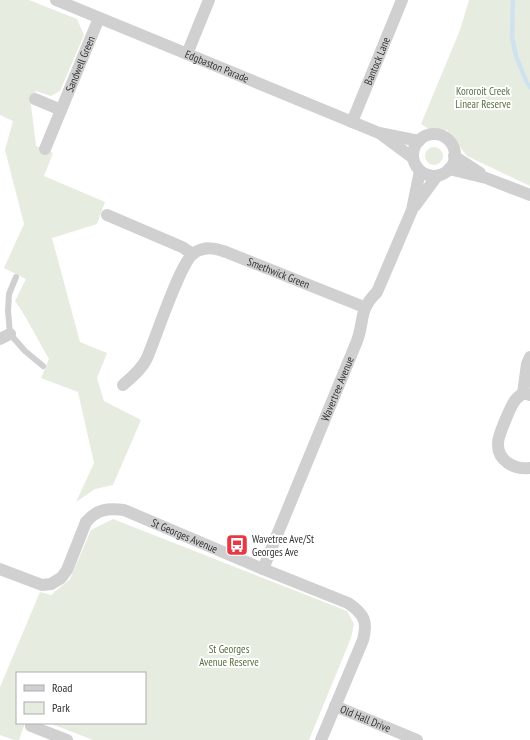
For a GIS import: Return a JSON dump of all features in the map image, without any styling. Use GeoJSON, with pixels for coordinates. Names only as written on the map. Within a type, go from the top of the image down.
{"type":"FeatureCollection","features":[{"type":"Feature","properties":{"kind":"street","name":"Edgbaston Parade"},"geometry":{"type":"LineString","coordinates":[[56,0],[379,133],[419,141]]}},
{"type":"Feature","properties":{"kind":"street"},"geometry":{"type":"LineString","coordinates":[[187,54],[209,0]]}},
{"type":"Feature","properties":{"kind":"street","name":"Bantock Lane"},"geometry":{"type":"LineString","coordinates":[[352,122],[402,0]]}},
{"type":"Feature","properties":{"kind":"street","name":"Sandwell Green"},"geometry":{"type":"LineString","coordinates":[[46,149],[98,18]]}},
{"type":"Feature","properties":{"kind":"street"},"geometry":{"type":"LineString","coordinates":[[35,99],[61,110]]}},
{"type":"Feature","properties":{"kind":"street","name":"Edgbaston Parade"},"geometry":{"type":"LineString","coordinates":[[379,133],[413,158]]}},
{"type":"Feature","properties":{"kind":"street"},"geometry":{"type":"LineString","coordinates":[[430,135],[442,136],[451,144],[454,150],[454,156],[450,169],[437,176],[431,176],[420,171],[414,163],[413,158],[415,146],[419,141],[430,135]]}},
{"type":"Feature","properties":{"kind":"street"},"geometry":{"type":"LineString","coordinates":[[454,156],[486,178]]}},
{"type":"Feature","properties":{"kind":"street"},"geometry":{"type":"LineString","coordinates":[[450,169],[486,178],[530,195]]}},
{"type":"Feature","properties":{"kind":"street"},"geometry":{"type":"LineString","coordinates":[[364,307],[368,300],[377,292],[412,210],[420,171]]}},
{"type":"Feature","properties":{"kind":"street"},"geometry":{"type":"LineString","coordinates":[[412,210],[437,176]]}},
{"type":"Feature","properties":{"kind":"street"},"geometry":{"type":"LineString","coordinates":[[107,215],[182,247],[193,254],[182,271],[146,360],[134,376],[123,386]]}},
{"type":"Feature","properties":{"kind":"street","name":"Smethwick Green"},"geometry":{"type":"LineString","coordinates":[[193,254],[202,248],[217,249],[364,307]]}},
{"type":"Feature","properties":{"kind":"street","name":"Wavertree Avenue"},"geometry":{"type":"LineString","coordinates":[[263,569],[357,341],[361,329],[364,307]]}},
{"type":"Feature","properties":{"kind":"street"},"geometry":{"type":"LineString","coordinates":[[530,357],[527,364],[526,394],[514,400],[498,442],[499,451],[505,461],[514,467],[522,469],[530,468]]}},
{"type":"Feature","properties":{"kind":"street","name":"St Georges Avenue"},"geometry":{"type":"LineString","coordinates":[[0,569],[42,585],[50,584],[61,578],[67,570],[86,522],[98,512],[110,508],[124,510],[348,603],[358,610],[364,618],[366,629],[363,640],[321,740]]}},
{"type":"Feature","properties":{"kind":"street","name":"Old Hall Drive"},"geometry":{"type":"LineString","coordinates":[[335,706],[417,740]]}},
{"type":"Feature","properties":{"kind":"street"},"geometry":{"type":"LineString","coordinates":[[30,726],[68,740]]}},
{"type":"Feature","properties":{"kind":"lane"},"geometry":{"type":"LineString","coordinates":[[16,277],[9,294],[5,336],[43,366]]}},
{"type":"Feature","properties":{"kind":"green space"},"geometry":{"type":"Polygon","coordinates":[[[0,0],[29,0],[77,19],[84,35],[60,91],[51,96],[36,91],[31,105],[36,146],[53,153],[44,176],[105,202],[97,224],[52,238],[80,342],[107,353],[97,378],[104,401],[141,420],[113,485],[95,489],[76,502],[94,463],[78,392],[41,378],[49,359],[15,301],[26,279],[4,268],[24,224],[5,150],[13,121],[0,115],[0,0]]]}},
{"type":"Feature","properties":{"kind":"green space","name":"Kororoit Creek Linear Reserve"},"geometry":{"type":"Polygon","coordinates":[[[469,0],[530,0],[530,186],[467,156],[447,130],[429,129],[421,124],[460,30],[469,0]]]}},
{"type":"Feature","properties":{"kind":"green space"},"geometry":{"type":"Polygon","coordinates":[[[430,147],[438,147],[443,152],[441,163],[438,165],[430,165],[425,160],[425,152],[430,147]]]}},
{"type":"Feature","properties":{"kind":"green space","name":"St Georges Avenue Reserve"},"geometry":{"type":"Polygon","coordinates":[[[113,519],[347,611],[354,624],[351,638],[309,740],[93,740],[52,724],[146,724],[146,672],[16,672],[16,724],[25,724],[19,740],[14,740],[0,735],[0,687],[40,592],[51,595],[70,579],[91,530],[113,519]]]}},
{"type":"Feature","properties":{"kind":"waterway"},"geometry":{"type":"LineString","coordinates":[[513,0],[512,37],[516,56],[530,87]]}},
{"type":"Feature","properties":{"kind":"place","name":"Wavetree Ave/St Georges Ave"},"geometry":{"type":"Point","coordinates":[237,545]}}]}
